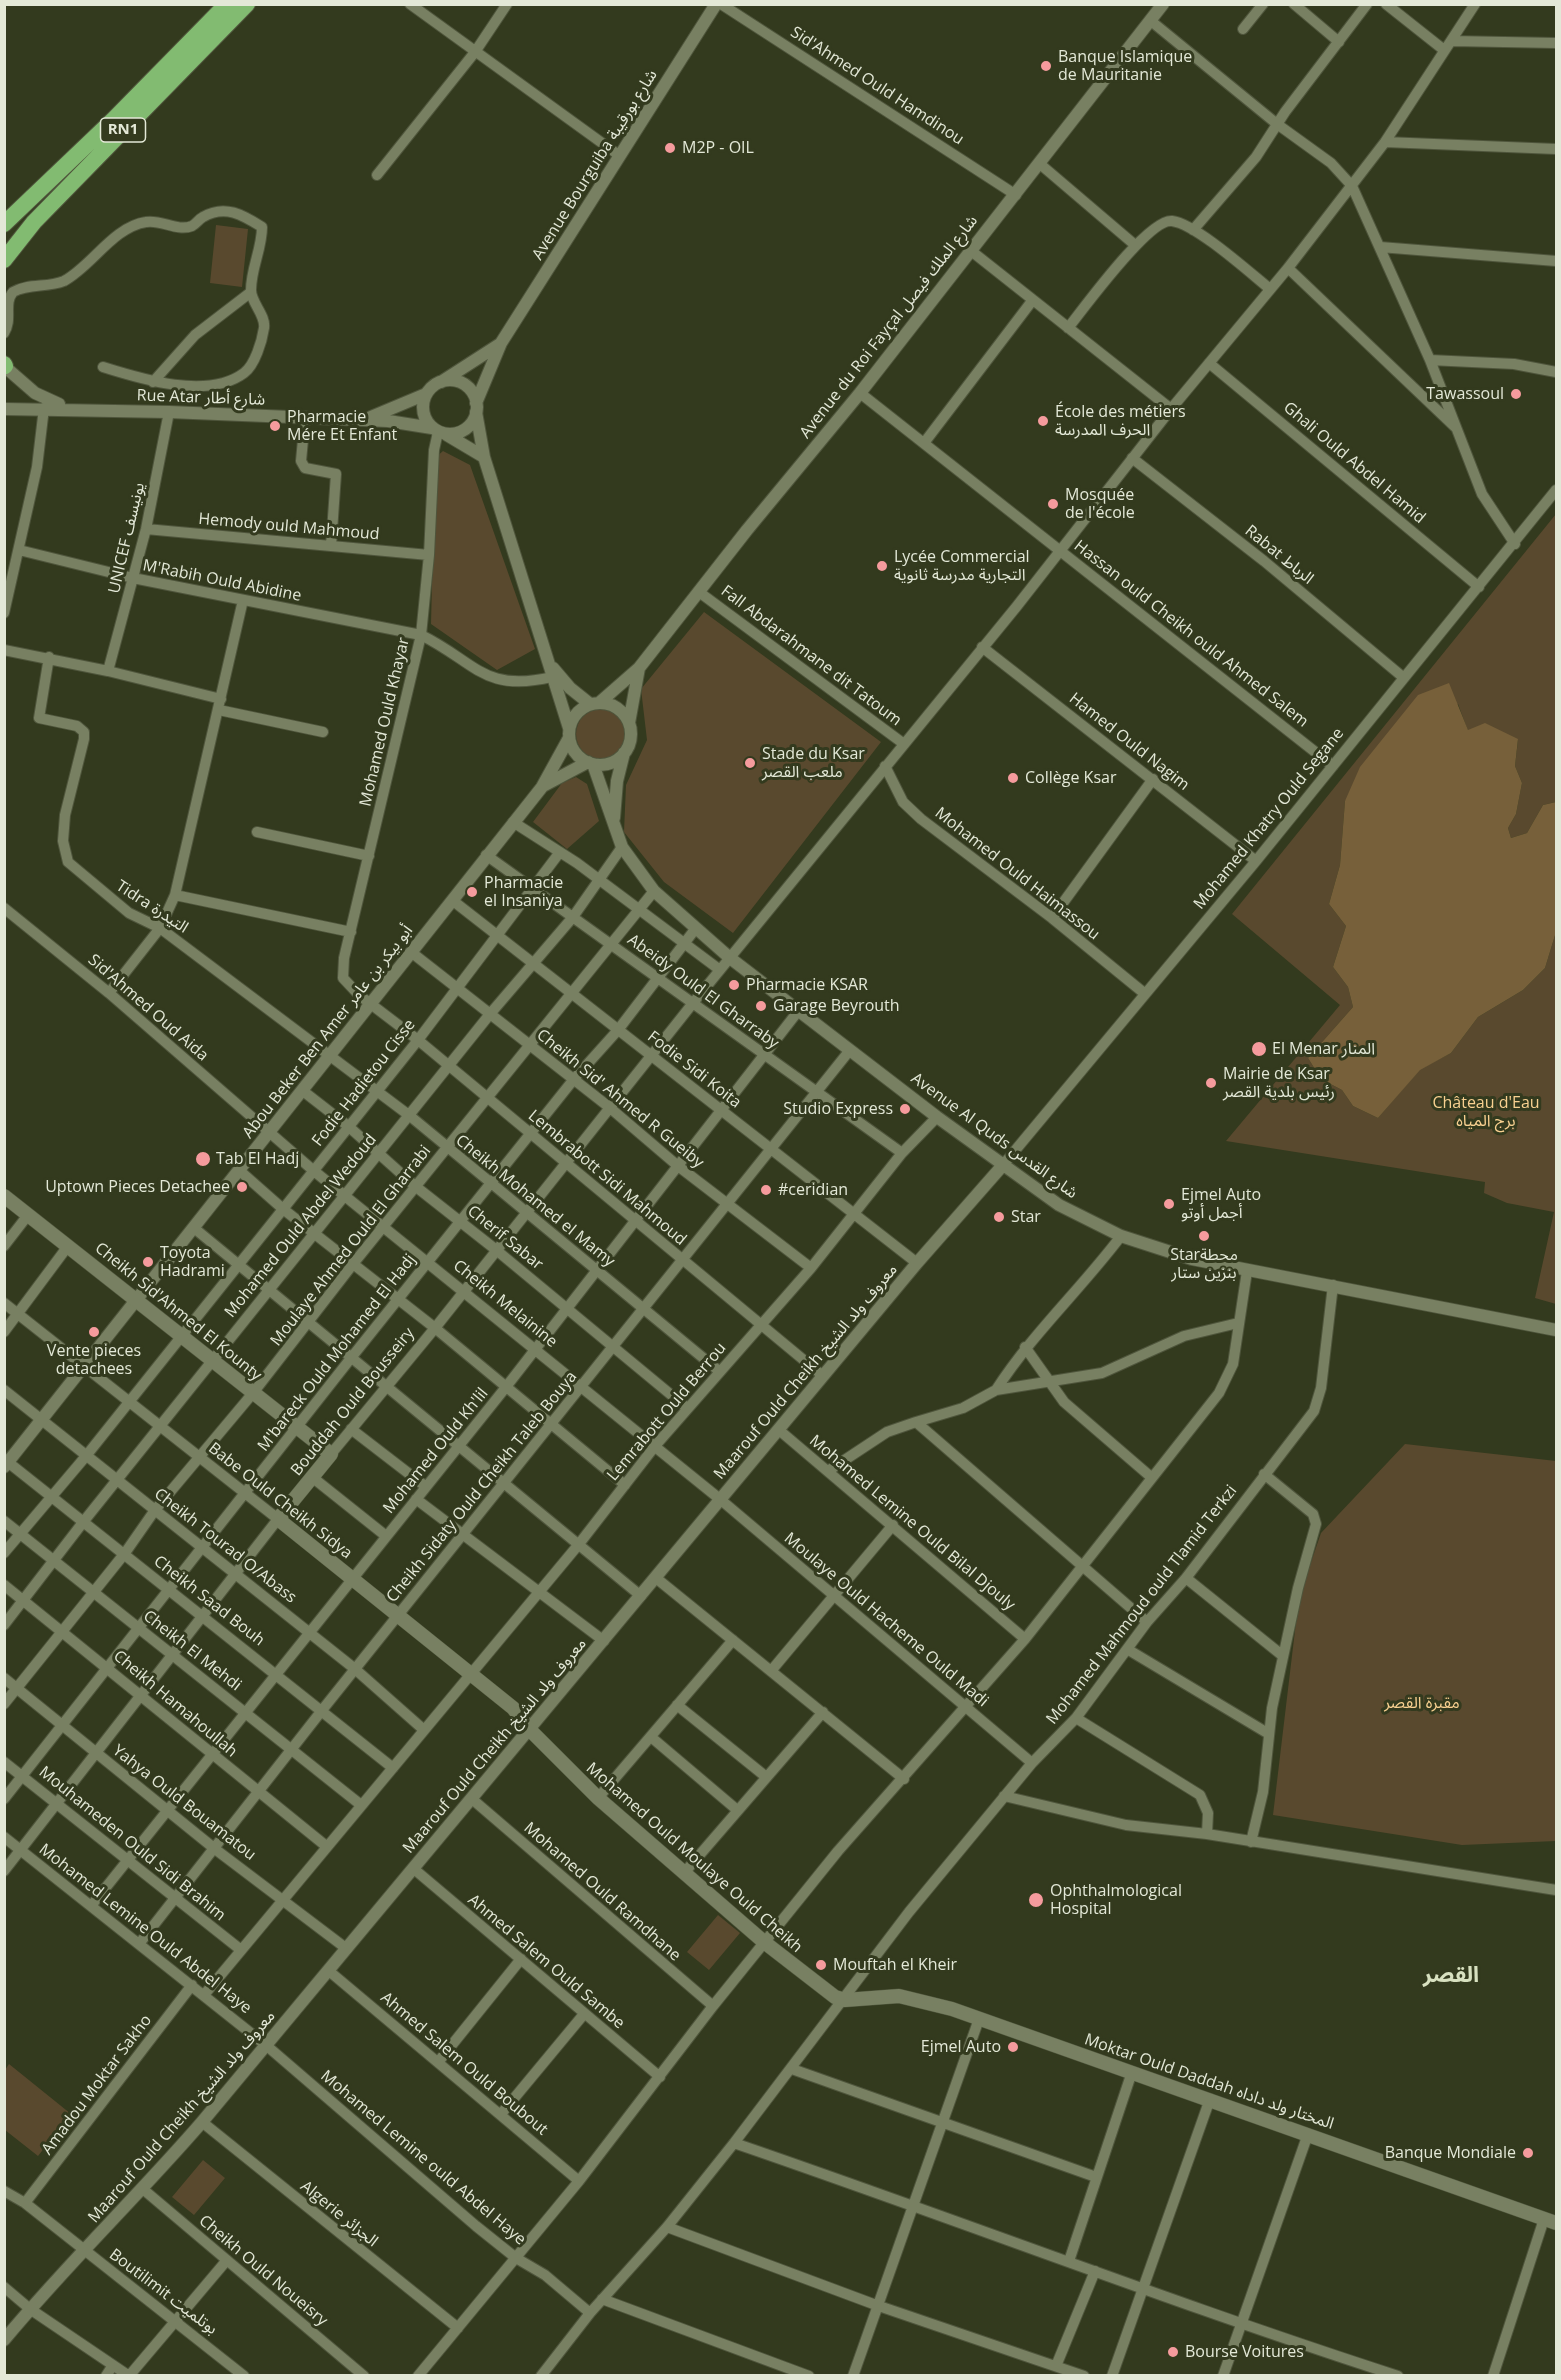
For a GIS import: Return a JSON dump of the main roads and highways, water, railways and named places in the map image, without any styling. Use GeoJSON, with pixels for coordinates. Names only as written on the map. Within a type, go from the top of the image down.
{"type":"FeatureCollection","features":[{"type":"Feature","properties":{"kind":"highway","name":"RN1"},"geometry":{"type":"LineString","coordinates":[[4,260],[34,222],[194,49],[227,4]]}},
{"type":"Feature","properties":{"kind":"highway","name":"RN1"},"geometry":{"type":"LineString","coordinates":[[4,224],[194,49],[247,4]]}},
{"type":"Feature","properties":{"kind":"main road","name":"Cheikh Sid'Ahmed El Kounty"},"geometry":{"type":"LineString","coordinates":[[4,1196],[331,1454]]}},
{"type":"Feature","properties":{"kind":"main road","name":"Bouddah Ould Bousseiry"},"geometry":{"type":"LineString","coordinates":[[279,1519],[331,1454]]}},
{"type":"Feature","properties":{"kind":"main road","name":"Babe Ould Cheikh Sidya"},"geometry":{"type":"LineString","coordinates":[[279,1519],[513,1708],[530,1730]]}},
{"type":"Feature","properties":{"kind":"main road","name":"Mohamed Ould Moulaye Ould Cheikh"},"geometry":{"type":"LineString","coordinates":[[530,1730],[598,1798],[764,1942],[834,1997],[845,2000]]}},
{"type":"Feature","properties":{"kind":"main road","name":"Moktar Ould Daddah المختار ولد داداه"},"geometry":{"type":"LineString","coordinates":[[845,2000],[908,1997],[980,2019],[1550,2221]]}},
{"type":"Feature","properties":{"kind":"place","name":"Banque Islamique de Mauritanie"},"geometry":{"type":"Point","coordinates":[1046,66]}},
{"type":"Feature","properties":{"kind":"place","name":"M2P - OIL"},"geometry":{"type":"Point","coordinates":[670,148]}},
{"type":"Feature","properties":{"kind":"place","name":"Tawassoul"},"geometry":{"type":"Point","coordinates":[1516,394]}},
{"type":"Feature","properties":{"kind":"place","name":"École des métiers الحرف المدرسة"},"geometry":{"type":"Point","coordinates":[1043,421]}},
{"type":"Feature","properties":{"kind":"place","name":"Pharmacie Mére Et Enfant"},"geometry":{"type":"Point","coordinates":[275,426]}},
{"type":"Feature","properties":{"kind":"place","name":"Mosquée de l'école"},"geometry":{"type":"Point","coordinates":[1053,504]}},
{"type":"Feature","properties":{"kind":"place","name":"Lycée Commercial التجارية مدرسة ثانوية"},"geometry":{"type":"Point","coordinates":[882,566]}},
{"type":"Feature","properties":{"kind":"place","name":"Stade du Ksar ملعب القصر"},"geometry":{"type":"Point","coordinates":[750,763]}},
{"type":"Feature","properties":{"kind":"place","name":"Collège Ksar"},"geometry":{"type":"Point","coordinates":[1013,778]}},
{"type":"Feature","properties":{"kind":"place","name":"Pharmacie el Insaniya"},"geometry":{"type":"Point","coordinates":[472,892]}},
{"type":"Feature","properties":{"kind":"place","name":"Pharmacie KSAR"},"geometry":{"type":"Point","coordinates":[734,985]}},
{"type":"Feature","properties":{"kind":"place","name":"Garage Beyrouth"},"geometry":{"type":"Point","coordinates":[761,1006]}},
{"type":"Feature","properties":{"kind":"place","name":"El Menar المنار"},"geometry":{"type":"Point","coordinates":[1259,1049]}},
{"type":"Feature","properties":{"kind":"place","name":"Mairie de Ksar رئيس بلدية القصر"},"geometry":{"type":"Point","coordinates":[1211,1083]}},
{"type":"Feature","properties":{"kind":"place","name":"Studio Express"},"geometry":{"type":"Point","coordinates":[905,1109]}},
{"type":"Feature","properties":{"kind":"place","name":"Tab El Hadj"},"geometry":{"type":"Point","coordinates":[203,1159]}},
{"type":"Feature","properties":{"kind":"place","name":"Uptown Pieces Detachee"},"geometry":{"type":"Point","coordinates":[242,1187]}},
{"type":"Feature","properties":{"kind":"place","name":"#ceridian"},"geometry":{"type":"Point","coordinates":[766,1190]}},
{"type":"Feature","properties":{"kind":"place","name":"Ejmel Auto أجمل أوتو"},"geometry":{"type":"Point","coordinates":[1169,1204]}},
{"type":"Feature","properties":{"kind":"place","name":"Star"},"geometry":{"type":"Point","coordinates":[999,1217]}},
{"type":"Feature","properties":{"kind":"place","name":"Starمحطة بنزين ستار"},"geometry":{"type":"Point","coordinates":[1204,1236]}},
{"type":"Feature","properties":{"kind":"place","name":"Toyota Hadrami"},"geometry":{"type":"Point","coordinates":[148,1262]}},
{"type":"Feature","properties":{"kind":"place","name":"Vente pieces detachees"},"geometry":{"type":"Point","coordinates":[94,1332]}},
{"type":"Feature","properties":{"kind":"place","name":"Ophthalmological Hospital"},"geometry":{"type":"Point","coordinates":[1036,1900]}},
{"type":"Feature","properties":{"kind":"place","name":"Mouftah el Kheir"},"geometry":{"type":"Point","coordinates":[821,1965]}},
{"type":"Feature","properties":{"kind":"place","name":"Ejmel Auto"},"geometry":{"type":"Point","coordinates":[1013,2047]}},
{"type":"Feature","properties":{"kind":"place","name":"Banque Mondiale"},"geometry":{"type":"Point","coordinates":[1528,2153]}},
{"type":"Feature","properties":{"kind":"place","name":"Bourse Voitures"},"geometry":{"type":"Point","coordinates":[1173,2352]}},
{"type":"Feature","properties":{"kind":"district","name":"القصر"},"geometry":{"type":"Point","coordinates":[1451,1976]}},
{"type":"Feature","properties":{"kind":"park label","name":"Château d'Eau برج المياه"},"geometry":{"type":"Point","coordinates":[1486,1112]}},
{"type":"Feature","properties":{"kind":"park label","name":"مقبرة القصر"},"geometry":{"type":"Point","coordinates":[1422,1703]}}]}
